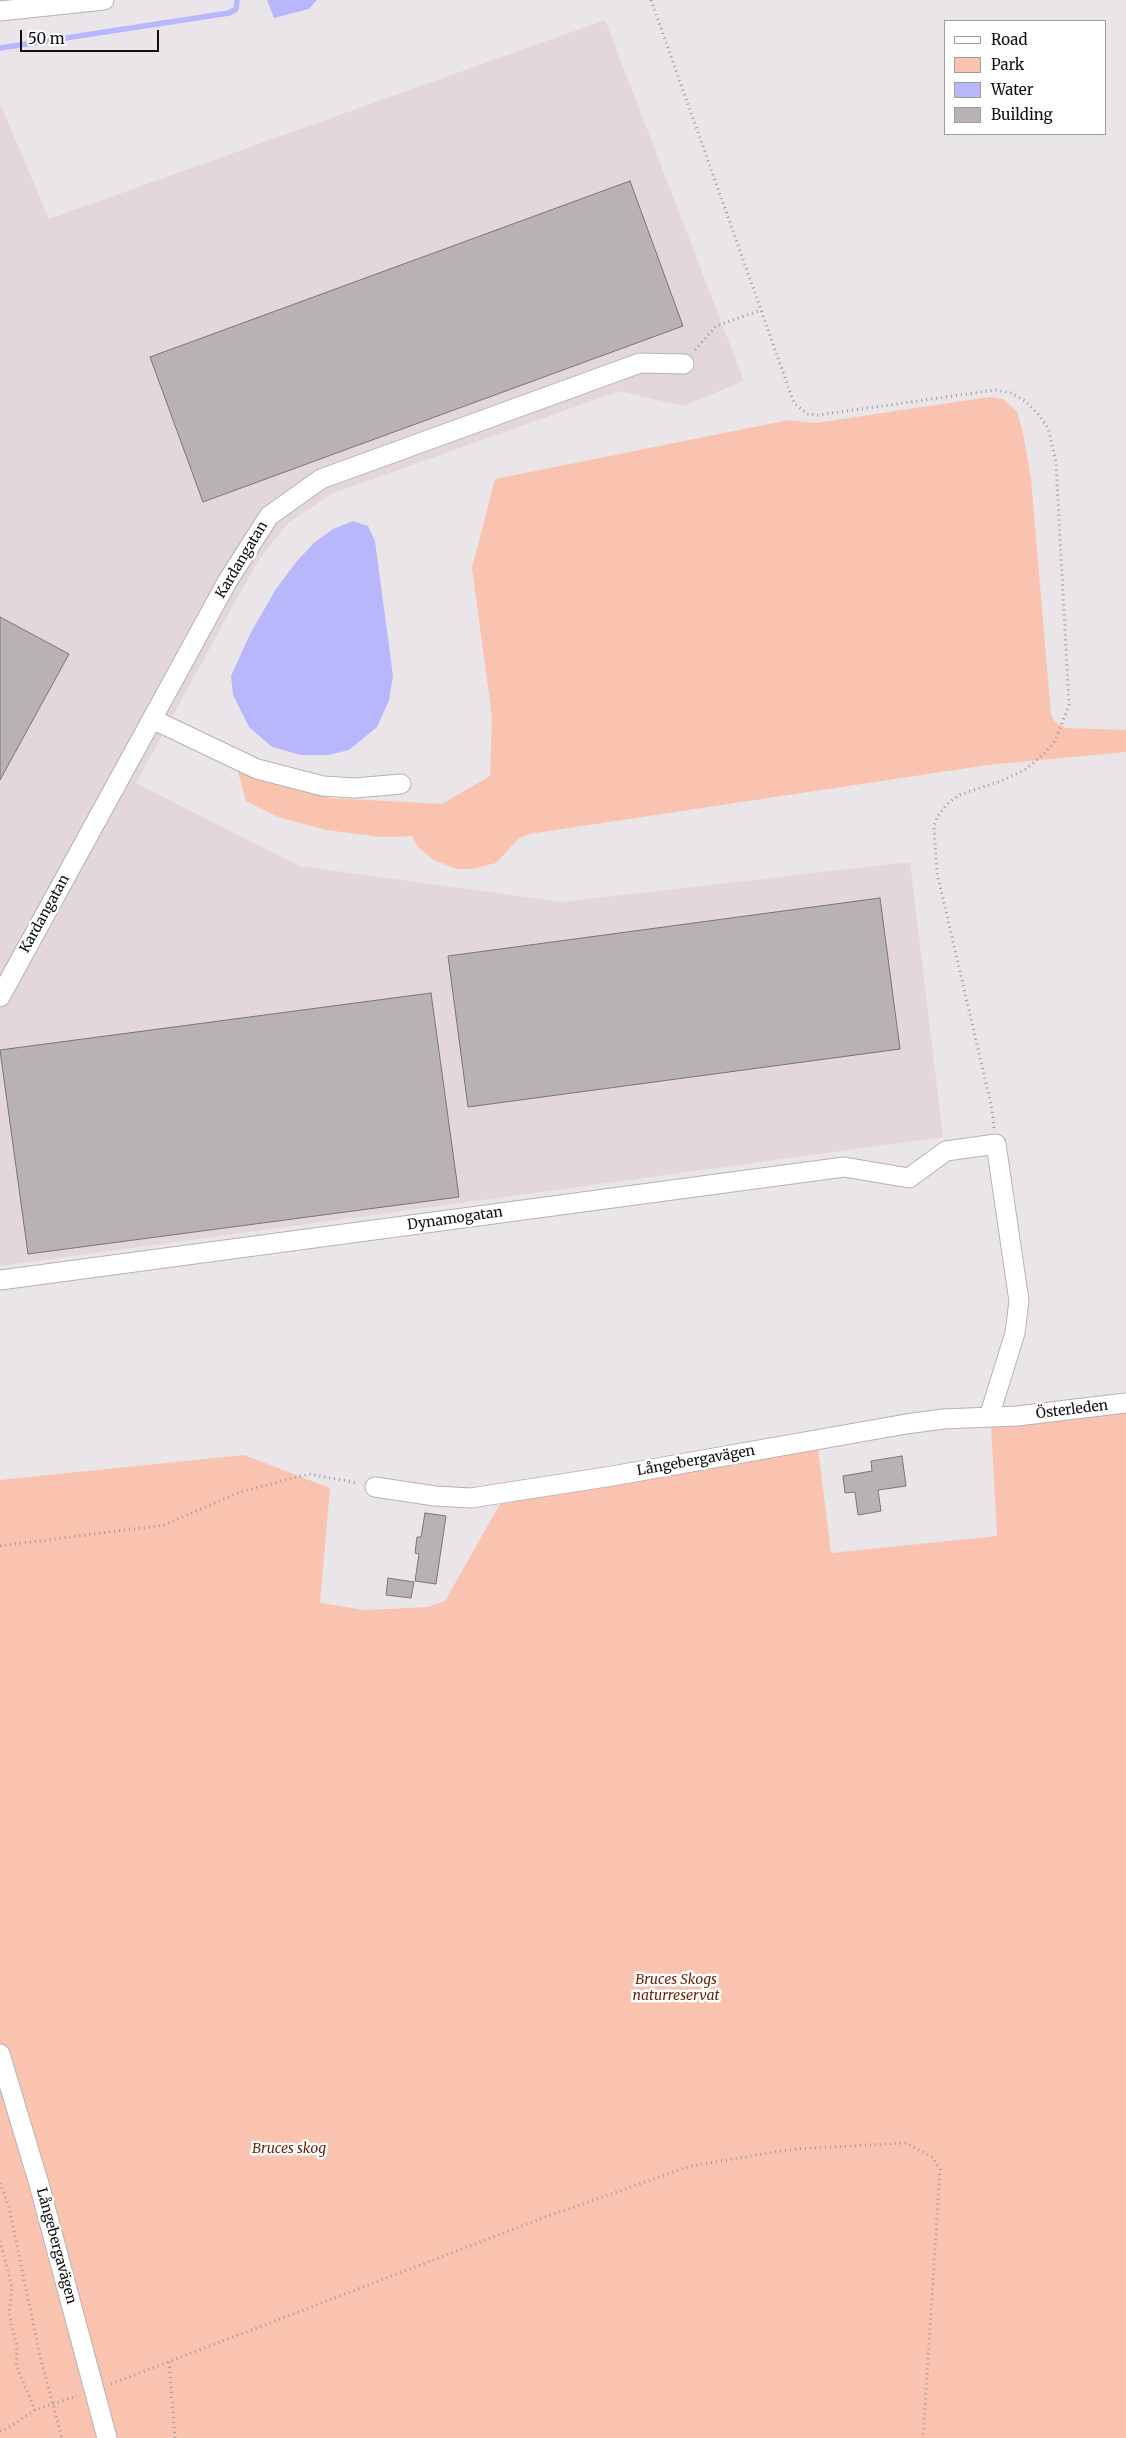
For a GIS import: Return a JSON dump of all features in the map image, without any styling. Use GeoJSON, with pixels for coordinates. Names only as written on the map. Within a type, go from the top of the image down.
{"type":"FeatureCollection","features":[{"type":"Feature","properties":{"kind":"street"},"geometry":{"type":"LineString","coordinates":[[0,11],[104,0]]}},
{"type":"Feature","properties":{"kind":"street","name":"Kardangatan"},"geometry":{"type":"LineString","coordinates":[[0,996],[248,547],[269,516],[321,479],[640,363],[684,364]]}},
{"type":"Feature","properties":{"kind":"street"},"geometry":{"type":"LineString","coordinates":[[152,719],[266,772],[323,786],[355,788],[401,784]]}},
{"type":"Feature","properties":{"kind":"street"},"geometry":{"type":"LineString","coordinates":[[989,1417],[1015,1333],[1019,1301],[996,1144]]}},
{"type":"Feature","properties":{"kind":"street","name":"Dynamogatan"},"geometry":{"type":"LineString","coordinates":[[0,1280],[844,1166],[909,1178],[946,1151],[996,1144]]}},
{"type":"Feature","properties":{"kind":"street","name":"Österleden"},"geometry":{"type":"LineString","coordinates":[[1017,1416],[1126,1403]]}},
{"type":"Feature","properties":{"kind":"street","name":"Långebergavägen"},"geometry":{"type":"LineString","coordinates":[[375,1487],[435,1496],[471,1498],[612,1476],[888,1427],[943,1419],[1017,1416]]}},
{"type":"Feature","properties":{"kind":"street","name":"Långebergavägen"},"geometry":{"type":"LineString","coordinates":[[0,2054],[39,2184],[96,2390],[107,2438]]}},
{"type":"Feature","properties":{"kind":"path"},"geometry":{"type":"LineString","coordinates":[[651,0],[794,404],[807,414],[818,415],[994,390],[1011,393],[1025,401],[1048,428],[1057,472],[1069,705],[1056,741],[1045,753],[1026,769],[1004,780],[959,795],[947,804],[937,817],[934,827],[937,873],[992,1109],[996,1144]]}},
{"type":"Feature","properties":{"kind":"path"},"geometry":{"type":"LineString","coordinates":[[684,364],[716,326],[761,310]]}},
{"type":"Feature","properties":{"kind":"path"},"geometry":{"type":"LineString","coordinates":[[0,1546],[164,1525],[243,1491],[309,1474],[375,1487]]}},
{"type":"Feature","properties":{"kind":"path"},"geometry":{"type":"LineString","coordinates":[[0,2431],[8,2428],[35,2410],[96,2390],[545,2217],[691,2166],[793,2149],[906,2143],[932,2157],[940,2169],[923,2438]]}},
{"type":"Feature","properties":{"kind":"path"},"geometry":{"type":"LineString","coordinates":[[0,2183],[9,2207],[52,2404],[62,2438]]}},
{"type":"Feature","properties":{"kind":"path"},"geometry":{"type":"LineString","coordinates":[[0,2240],[12,2287],[9,2314],[17,2347],[16,2365],[35,2410]]}},
{"type":"Feature","properties":{"kind":"path"},"geometry":{"type":"LineString","coordinates":[[169,2362],[175,2438]]}},
{"type":"Feature","properties":{"kind":"shaded area"},"geometry":{"type":"Polygon","coordinates":[[[605,20],[744,381],[683,406],[619,391],[331,494],[288,523],[257,562],[136,783],[299,866],[562,902],[910,862],[943,1137],[0,1266],[0,103],[49,219],[605,20]]]}},
{"type":"Feature","properties":{"kind":"green space"},"geometry":{"type":"Polygon","coordinates":[[[989,397],[1003,399],[1017,412],[1023,433],[1031,479],[1051,715],[1055,722],[1066,728],[1126,730],[1126,752],[988,765],[529,834],[518,839],[496,863],[471,869],[456,869],[434,860],[418,847],[412,836],[382,837],[326,830],[278,817],[246,801],[238,772],[330,798],[442,804],[490,776],[492,717],[472,568],[495,479],[789,420],[816,423],[989,397]]]}},
{"type":"Feature","properties":{"kind":"green space","name":"Bruces Skogs naturreservat"},"geometry":{"type":"Polygon","coordinates":[[[1126,1408],[1126,2438],[0,2438],[0,1480],[244,1455],[330,1488],[320,1603],[365,1610],[428,1607],[445,1601],[500,1504],[818,1449],[831,1553],[997,1536],[991,1426],[1126,1408]]]}},
{"type":"Feature","properties":{"kind":"water"},"geometry":{"type":"Polygon","coordinates":[[[267,0],[317,0],[309,9],[274,18],[267,0]]]}},
{"type":"Feature","properties":{"kind":"water"},"geometry":{"type":"Polygon","coordinates":[[[353,521],[368,526],[375,541],[393,676],[389,700],[377,727],[349,750],[328,755],[301,755],[272,747],[249,727],[233,695],[231,676],[250,634],[276,589],[297,561],[315,542],[333,529],[353,521]]]}},
{"type":"Feature","properties":{"kind":"building"},"geometry":{"type":"Polygon","coordinates":[[[630,181],[683,326],[203,502],[150,357],[630,181]]]}},
{"type":"Feature","properties":{"kind":"building"},"geometry":{"type":"Polygon","coordinates":[[[0,617],[69,654],[0,780],[0,617]]]}},
{"type":"Feature","properties":{"kind":"building"},"geometry":{"type":"Polygon","coordinates":[[[880,898],[900,1049],[468,1107],[448,956],[880,898]]]}},
{"type":"Feature","properties":{"kind":"building"},"geometry":{"type":"Polygon","coordinates":[[[431,993],[459,1197],[28,1254],[0,1050],[431,993]]]}},
{"type":"Feature","properties":{"kind":"building"},"geometry":{"type":"Polygon","coordinates":[[[902,1456],[906,1486],[878,1490],[881,1511],[858,1515],[855,1492],[845,1493],[843,1476],[872,1471],[871,1461],[902,1456]]]}},
{"type":"Feature","properties":{"kind":"building"},"geometry":{"type":"Polygon","coordinates":[[[425,1513],[446,1516],[436,1584],[415,1581],[419,1554],[415,1553],[417,1537],[421,1537],[425,1513]]]}},
{"type":"Feature","properties":{"kind":"building"},"geometry":{"type":"Polygon","coordinates":[[[388,1578],[414,1582],[411,1598],[386,1595],[388,1578]]]}},
{"type":"Feature","properties":{"kind":"waterway"},"geometry":{"type":"LineString","coordinates":[[0,48],[229,13],[236,9],[237,0]]}},
{"type":"Feature","properties":{"kind":"park label","name":"Bruces skog"},"geometry":{"type":"Point","coordinates":[289,2149]}}]}
